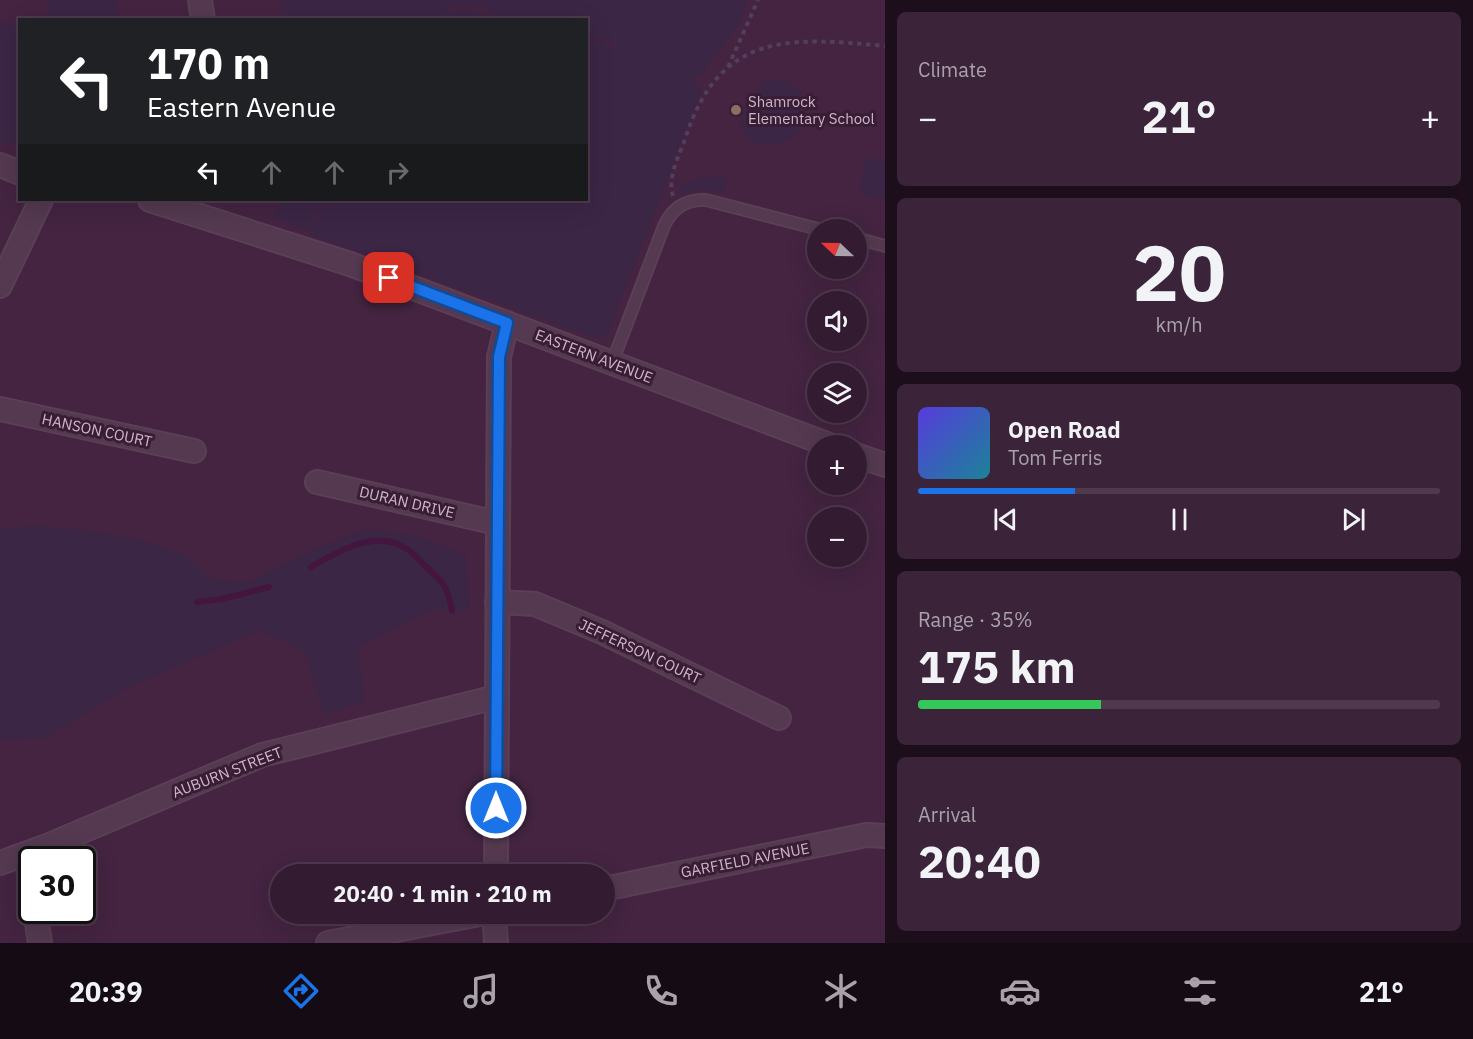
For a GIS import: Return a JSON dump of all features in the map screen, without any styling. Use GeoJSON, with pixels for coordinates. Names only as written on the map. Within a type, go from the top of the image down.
{"type":"FeatureCollection","features":[{"type":"Feature","properties":{"kind":"street"},"geometry":{"type":"LineString","coordinates":[[200,0],[203,18]]}},
{"type":"Feature","properties":{"kind":"street"},"geometry":{"type":"LineString","coordinates":[[0,165],[18,172]]}},
{"type":"Feature","properties":{"kind":"street"},"geometry":{"type":"LineString","coordinates":[[0,286],[41,201]]}},
{"type":"Feature","properties":{"kind":"street","name":"EASTERN AVENUE"},"geometry":{"type":"LineString","coordinates":[[158,201],[173,203],[350,264],[807,437]]}},
{"type":"Feature","properties":{"kind":"street"},"geometry":{"type":"LineString","coordinates":[[496,864],[499,357],[507,323]]}},
{"type":"Feature","properties":{"kind":"street","name":"HANSON COURT"},"geometry":{"type":"LineString","coordinates":[[0,409],[194,451]]}},
{"type":"Feature","properties":{"kind":"street"},"geometry":{"type":"LineString","coordinates":[[867,459],[885,465]]}},
{"type":"Feature","properties":{"kind":"street","name":"DURAN DRIVE"},"geometry":{"type":"LineString","coordinates":[[317,482],[497,523]]}},
{"type":"Feature","properties":{"kind":"street","name":"JEFFERSON COURT"},"geometry":{"type":"LineString","coordinates":[[497,602],[533,603],[603,632],[779,718]]}},
{"type":"Feature","properties":{"kind":"street","name":"AUBURN STREET"},"geometry":{"type":"LineString","coordinates":[[45,846],[262,755],[496,697]]}},
{"type":"Feature","properties":{"kind":"street","name":"GARFIELD AVENUE"},"geometry":{"type":"LineString","coordinates":[[615,887],[863,836],[885,836]]}},
{"type":"Feature","properties":{"kind":"street","name":"AUBURN STREET"},"geometry":{"type":"LineString","coordinates":[[0,863],[18,857]]}},
{"type":"Feature","properties":{"kind":"street"},"geometry":{"type":"LineString","coordinates":[[37,924],[40,943]]}},
{"type":"Feature","properties":{"kind":"street"},"geometry":{"type":"LineString","coordinates":[[328,943],[428,924]]}},
{"type":"Feature","properties":{"kind":"street"},"geometry":{"type":"LineString","coordinates":[[495,924],[496,943]]}},
{"type":"Feature","properties":{"kind":"lane"},"geometry":{"type":"LineString","coordinates":[[612,363],[664,226],[678,207],[692,201],[706,200],[807,226]]}},
{"type":"Feature","properties":{"kind":"lane"},"geometry":{"type":"LineString","coordinates":[[867,241],[885,246]]}},
{"type":"Feature","properties":{"kind":"path"},"geometry":{"type":"LineString","coordinates":[[727,69],[758,0]]}},
{"type":"Feature","properties":{"kind":"path"},"geometry":{"type":"LineString","coordinates":[[678,207],[671,191],[671,181],[691,119],[710,85],[727,69],[753,51],[781,43],[885,46]]}},
{"type":"Feature","properties":{"kind":"shaded area"},"geometry":{"type":"Polygon","coordinates":[[[51,0],[116,0],[118,18],[46,18],[51,0]]]}},
{"type":"Feature","properties":{"kind":"shaded area"},"geometry":{"type":"Polygon","coordinates":[[[281,0],[747,0],[740,23],[700,75],[690,78],[702,90],[608,333],[595,338],[310,234],[326,201],[588,201],[588,44],[600,40],[624,56],[606,38],[588,39],[588,18],[493,18],[485,6],[451,5],[442,18],[288,18],[281,9],[281,0]]]}},
{"type":"Feature","properties":{"kind":"shaded area"},"geometry":{"type":"Polygon","coordinates":[[[454,11],[476,11],[488,18],[444,18],[454,11]]]}},
{"type":"Feature","properties":{"kind":"shaded area"},"geometry":{"type":"Polygon","coordinates":[[[0,21],[18,26],[18,146],[0,141],[0,21]]]}},
{"type":"Feature","properties":{"kind":"shaded area"},"geometry":{"type":"Polygon","coordinates":[[[768,79],[783,81],[799,89],[806,108],[797,135],[782,142],[766,145],[751,140],[740,127],[744,108],[753,102],[757,87],[768,79]]]}},
{"type":"Feature","properties":{"kind":"shaded area"},"geometry":{"type":"Polygon","coordinates":[[[868,157],[885,161],[885,200],[858,193],[868,157]]]}},
{"type":"Feature","properties":{"kind":"shaded area"},"geometry":{"type":"Polygon","coordinates":[[[715,176],[728,178],[723,192],[702,189],[682,194],[678,187],[697,179],[715,176]]]}},
{"type":"Feature","properties":{"kind":"shaded area"},"geometry":{"type":"Polygon","coordinates":[[[281,201],[322,201],[309,232],[273,217],[281,201]]]}},
{"type":"Feature","properties":{"kind":"shaded area"},"geometry":{"type":"Polygon","coordinates":[[[42,526],[90,531],[152,543],[188,557],[210,579],[249,582],[310,551],[367,529],[416,536],[466,555],[469,610],[431,610],[357,648],[365,700],[325,715],[304,651],[260,630],[125,689],[45,738],[0,740],[0,528],[42,526]]]}},
{"type":"Feature","properties":{"kind":"waterway"},"geometry":{"type":"LineString","coordinates":[[311,567],[333,554],[358,544],[370,541],[395,543],[412,552],[440,580],[449,596],[452,611]]}},
{"type":"Feature","properties":{"kind":"waterway"},"geometry":{"type":"LineString","coordinates":[[197,602],[222,599],[269,587]]}},
{"type":"Feature","properties":{"kind":"place","name":"Shamrock Elementary School"},"geometry":{"type":"Point","coordinates":[736,110]}},
{"type":"Feature","properties":{"kind":"route"},"geometry":{"type":"LineString","coordinates":[[389,278],[507,323],[499,352],[496,808]]}}]}
